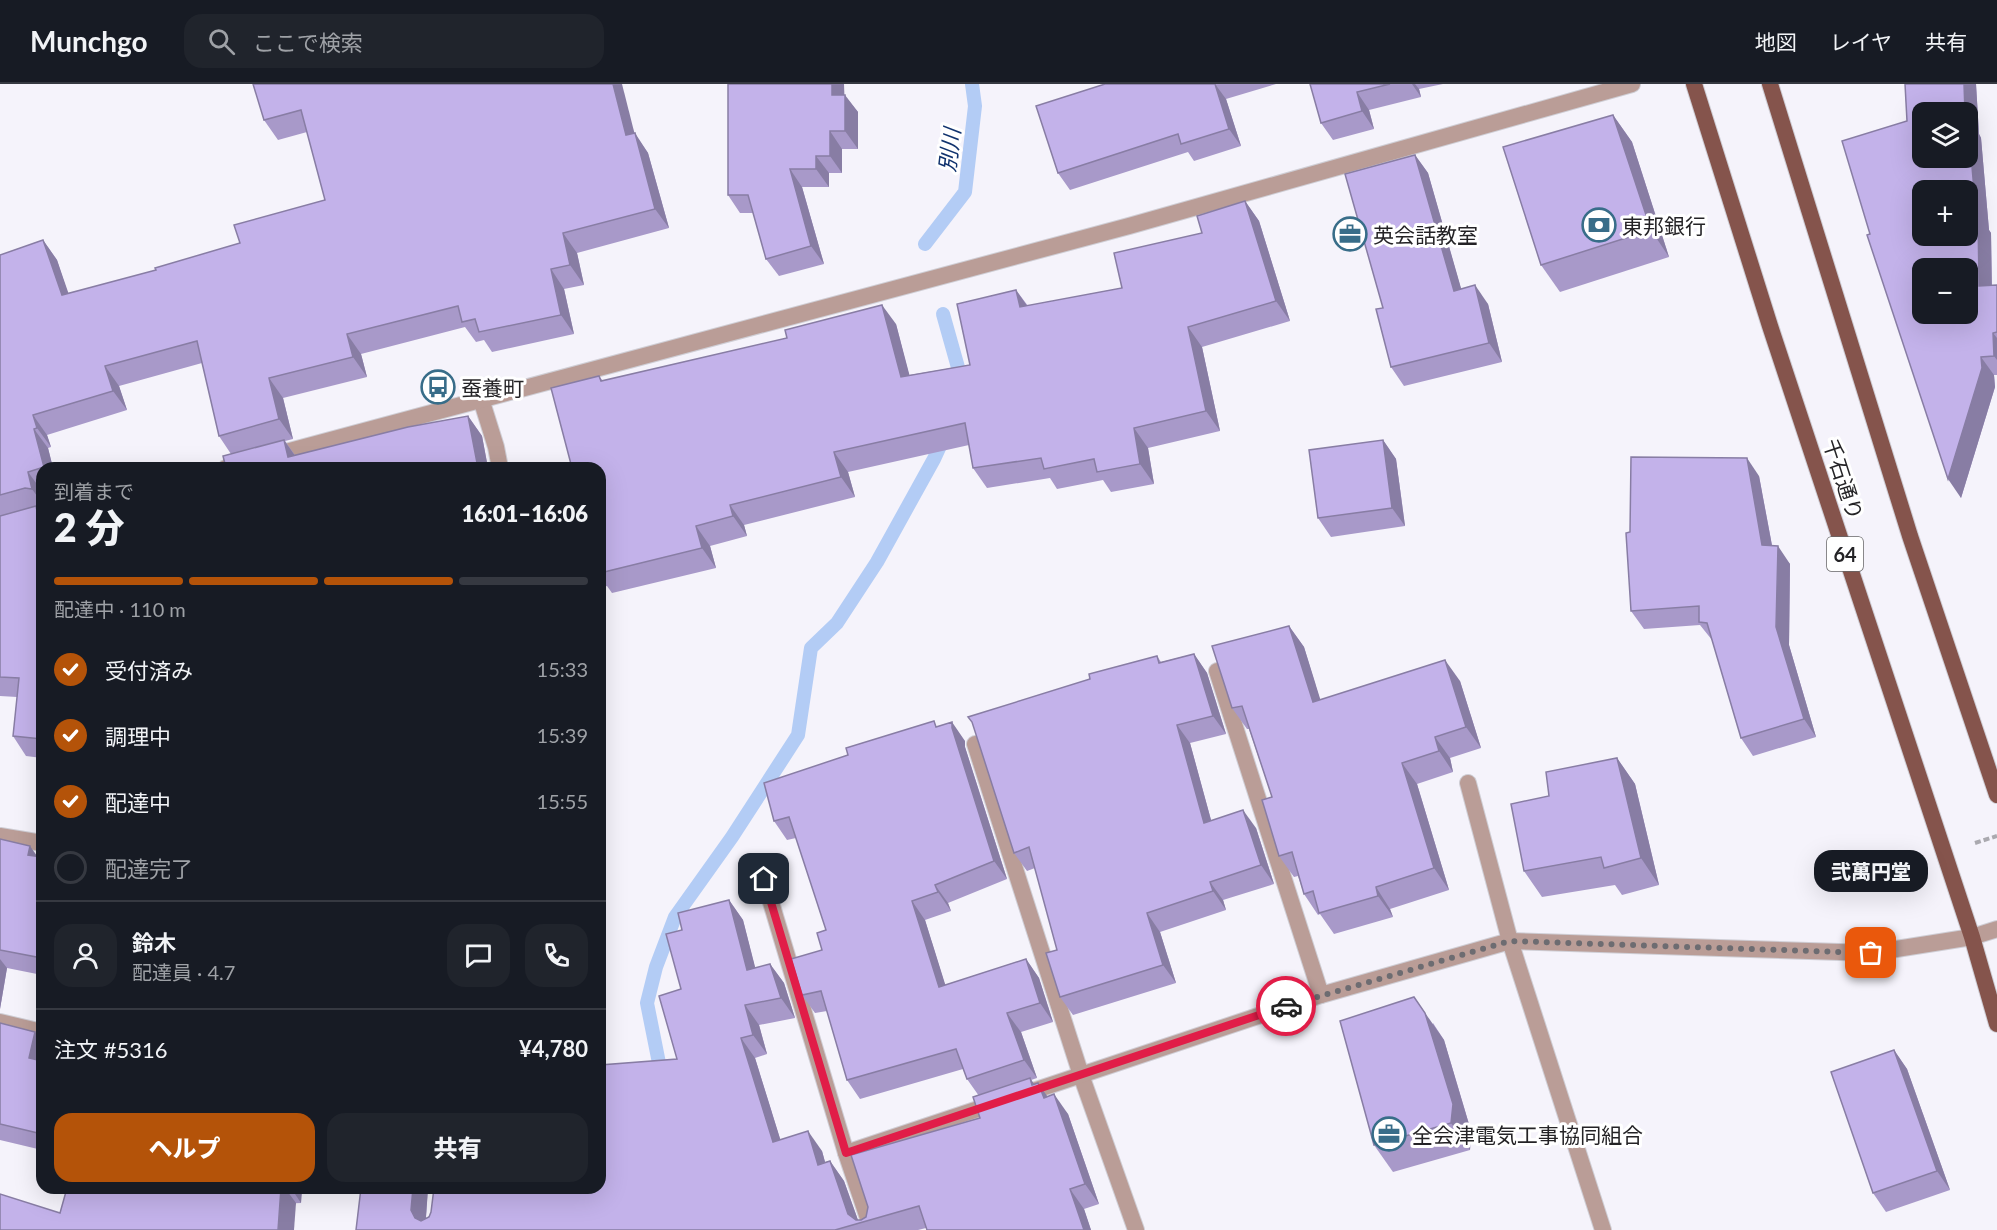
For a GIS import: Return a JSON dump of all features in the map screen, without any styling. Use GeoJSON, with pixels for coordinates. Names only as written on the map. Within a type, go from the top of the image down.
{"type":"FeatureCollection","features":[{"type":"Feature","properties":{"kind":"main road","name":"千石通り"},"geometry":{"type":"LineString","coordinates":[[1694,84],[1770,326],[1972,937],[1997,1024]]}},
{"type":"Feature","properties":{"kind":"main road"},"geometry":{"type":"LineString","coordinates":[[1770,84],[1910,536],[1997,795]]}},
{"type":"Feature","properties":{"kind":"street"},"geometry":{"type":"LineString","coordinates":[[248,462],[1129,226],[1632,84]]}},
{"type":"Feature","properties":{"kind":"street"},"geometry":{"type":"LineString","coordinates":[[481,399],[499,462]]}},
{"type":"Feature","properties":{"kind":"street"},"geometry":{"type":"LineString","coordinates":[[1217,671],[1321,995]]}},
{"type":"Feature","properties":{"kind":"street"},"geometry":{"type":"LineString","coordinates":[[975,744],[1082,1075],[1136,1230]]}},
{"type":"Feature","properties":{"kind":"street"},"geometry":{"type":"LineString","coordinates":[[1468,783],[1510,941],[1603,1230]]}},
{"type":"Feature","properties":{"kind":"street"},"geometry":{"type":"LineString","coordinates":[[0,836],[36,842]]}},
{"type":"Feature","properties":{"kind":"street"},"geometry":{"type":"LineString","coordinates":[[764,879],[846,1153],[872,1230]]}},
{"type":"Feature","properties":{"kind":"street"},"geometry":{"type":"LineString","coordinates":[[846,1153],[1321,995],[1510,941],[1871,953],[1972,937],[1997,929]]}},
{"type":"Feature","properties":{"kind":"street"},"geometry":{"type":"LineString","coordinates":[[0,1022],[36,1031]]}},
{"type":"Feature","properties":{"kind":"building"},"geometry":{"type":"Polygon","coordinates":[[[253,84],[613,84],[626,135],[635,133],[655,209],[563,233],[570,265],[551,269],[561,315],[479,332],[475,319],[462,322],[458,306],[347,334],[353,357],[269,378],[279,419],[219,436],[197,341],[105,366],[113,391],[33,415],[37,428],[34,429],[43,462],[36,462],[36,470],[28,472],[32,489],[25,488],[0,495],[0,255],[43,240],[62,295],[156,270],[155,268],[240,243],[234,225],[325,200],[301,110],[264,120],[253,84]]]}},
{"type":"Feature","properties":{"kind":"building"},"geometry":{"type":"Polygon","coordinates":[[[728,84],[832,84],[832,95],[845,95],[845,131],[830,131],[830,156],[816,156],[816,169],[790,169],[811,246],[766,259],[748,195],[728,195],[728,84]]]}},
{"type":"Feature","properties":{"kind":"building"},"geometry":{"type":"Polygon","coordinates":[[[1105,84],[1215,84],[1229,129],[1181,144],[1178,134],[1058,173],[1036,106],[1105,84]]]}},
{"type":"Feature","properties":{"kind":"building"},"geometry":{"type":"Polygon","coordinates":[[[1310,84],[1390,84],[1357,92],[1362,111],[1321,123],[1310,84]]]}},
{"type":"Feature","properties":{"kind":"building"},"geometry":{"type":"Polygon","coordinates":[[[1905,84],[1964,84],[1965,102],[1912,102],[1912,168],[1972,168],[1973,180],[1912,180],[1912,246],[1978,246],[1978,214],[1979,286],[1997,285],[1997,332],[1993,333],[1994,356],[1981,357],[1982,368],[1948,479],[1867,235],[1870,234],[1842,141],[1907,121],[1905,84]]]}},
{"type":"Feature","properties":{"kind":"building"},"geometry":{"type":"Polygon","coordinates":[[[1613,115],[1651,230],[1541,265],[1503,147],[1613,115]]]}},
{"type":"Feature","properties":{"kind":"building"},"geometry":{"type":"Polygon","coordinates":[[[1415,155],[1454,291],[1475,285],[1489,343],[1391,367],[1376,309],[1383,308],[1345,174],[1415,155]]]}},
{"type":"Feature","properties":{"kind":"building"},"geometry":{"type":"Polygon","coordinates":[[[1245,201],[1276,301],[1188,327],[1206,411],[1134,428],[1140,464],[1097,472],[1094,459],[1044,469],[1041,458],[973,468],[965,423],[834,452],[841,477],[730,505],[733,516],[696,526],[702,548],[606,572],[606,462],[570,462],[551,388],[599,376],[601,381],[787,338],[785,330],[882,305],[901,377],[970,365],[957,304],[1016,290],[1020,307],[1122,288],[1114,253],[1202,233],[1197,216],[1245,201]]]}},
{"type":"Feature","properties":{"kind":"building"},"geometry":{"type":"Polygon","coordinates":[[[468,416],[477,462],[224,462],[223,456],[284,440],[288,457],[408,427],[468,416]]]}},
{"type":"Feature","properties":{"kind":"building"},"geometry":{"type":"Polygon","coordinates":[[[1383,440],[1392,508],[1318,518],[1309,450],[1383,440]]]}},
{"type":"Feature","properties":{"kind":"building"},"geometry":{"type":"Polygon","coordinates":[[[1631,457],[1747,458],[1762,545],[1778,546],[1776,627],[1804,719],[1741,738],[1707,623],[1699,622],[1699,606],[1631,611],[1626,533],[1630,532],[1631,457]]]}},
{"type":"Feature","properties":{"kind":"building"},"geometry":{"type":"Polygon","coordinates":[[[36,506],[36,738],[13,736],[19,678],[0,677],[0,516],[36,506]]]}},
{"type":"Feature","properties":{"kind":"building"},"geometry":{"type":"Polygon","coordinates":[[[1289,626],[1313,702],[1445,660],[1466,727],[1435,737],[1439,751],[1402,763],[1434,868],[1376,887],[1378,896],[1319,913],[1313,891],[1304,894],[1292,852],[1279,856],[1262,800],[1272,797],[1242,706],[1232,708],[1212,646],[1289,626]]]}},
{"type":"Feature","properties":{"kind":"building"},"geometry":{"type":"Polygon","coordinates":[[[1194,654],[1213,716],[1177,725],[1204,823],[1243,810],[1261,865],[1210,882],[1213,891],[1147,913],[1163,965],[1060,997],[1046,953],[1057,950],[1029,847],[1014,853],[972,722],[968,717],[1090,679],[1089,674],[1157,656],[1159,663],[1194,654]]]}},
{"type":"Feature","properties":{"kind":"building"},"geometry":{"type":"Polygon","coordinates":[[[934,721],[936,727],[952,722],[994,861],[935,885],[938,892],[912,901],[939,987],[1026,959],[1040,1003],[1007,1013],[1024,1060],[967,1079],[956,1049],[847,1080],[821,991],[802,995],[791,959],[822,950],[817,933],[826,930],[789,817],[774,821],[764,783],[848,755],[846,748],[934,721]]]}},
{"type":"Feature","properties":{"kind":"building"},"geometry":{"type":"Polygon","coordinates":[[[1617,758],[1641,858],[1604,868],[1601,857],[1524,871],[1511,804],[1549,796],[1546,772],[1617,758]]]}},
{"type":"Feature","properties":{"kind":"building"},"geometry":{"type":"Polygon","coordinates":[[[0,839],[30,846],[28,855],[36,856],[36,957],[0,950],[0,839]]]}},
{"type":"Feature","properties":{"kind":"building"},"geometry":{"type":"Polygon","coordinates":[[[729,900],[747,970],[770,964],[781,998],[745,1005],[753,1035],[741,1038],[773,1142],[808,1131],[818,1165],[830,1161],[848,1214],[856,1220],[861,1220],[866,1217],[868,1207],[851,1155],[980,1118],[973,1097],[1030,1078],[1032,1085],[1038,1083],[1044,1098],[1054,1094],[1085,1184],[1070,1189],[1084,1230],[927,1230],[919,1206],[835,1230],[356,1230],[360,1194],[412,1194],[411,1210],[415,1218],[421,1221],[429,1217],[433,1194],[606,1194],[606,1065],[677,1059],[659,996],[681,989],[666,934],[682,930],[678,913],[729,900]]]}},
{"type":"Feature","properties":{"kind":"building"},"geometry":{"type":"Polygon","coordinates":[[[1414,997],[1425,1013],[1453,1104],[1451,1123],[1374,1145],[1340,1021],[1414,997]]]}},
{"type":"Feature","properties":{"kind":"building"},"geometry":{"type":"Polygon","coordinates":[[[0,1023],[35,1032],[29,1058],[36,1060],[36,1133],[0,1124],[0,1023]]]}},
{"type":"Feature","properties":{"kind":"building"},"geometry":{"type":"Polygon","coordinates":[[[1894,1050],[1937,1171],[1873,1193],[1831,1072],[1894,1050]]]}},
{"type":"Feature","properties":{"kind":"building"},"geometry":{"type":"Polygon","coordinates":[[[0,1194],[60,1213],[65,1194],[281,1194],[278,1230],[0,1230],[0,1194]]]}},
{"type":"Feature","properties":{"kind":"waterway","name":"別川"},"geometry":{"type":"LineString","coordinates":[[925,244],[965,192],[975,106],[972,84]]}},
{"type":"Feature","properties":{"kind":"waterway"},"geometry":{"type":"LineString","coordinates":[[943,314],[959,371],[960,386]]}},
{"type":"Feature","properties":{"kind":"waterway"},"geometry":{"type":"LineString","coordinates":[[662,1078],[647,1003],[656,967],[675,917],[732,837],[798,735],[811,648],[837,623],[877,562],[945,435]]}},
{"type":"Feature","properties":{"kind":"way so far"},"geometry":{"type":"LineString","coordinates":[[1286,1006],[1510,941],[1871,953]]}},
{"type":"Feature","properties":{"kind":"place","name":"東邦銀行"},"geometry":{"type":"Point","coordinates":[1599,225]}},
{"type":"Feature","properties":{"kind":"place","name":"英会話教室"},"geometry":{"type":"Point","coordinates":[1350,234]}},
{"type":"Feature","properties":{"kind":"place","name":"蚕養町"},"geometry":{"type":"Point","coordinates":[438,387]}},
{"type":"Feature","properties":{"kind":"place","name":"弐萬円堂"},"geometry":{"type":"Point","coordinates":[1871,953]}},
{"type":"Feature","properties":{"kind":"place","name":"全会津電気工事協同組合"},"geometry":{"type":"Point","coordinates":[1389,1134]}},
{"type":"Feature","properties":{"kind":"route"},"geometry":{"type":"LineString","coordinates":[[764,879],[846,1153],[1286,1006]]}}]}
